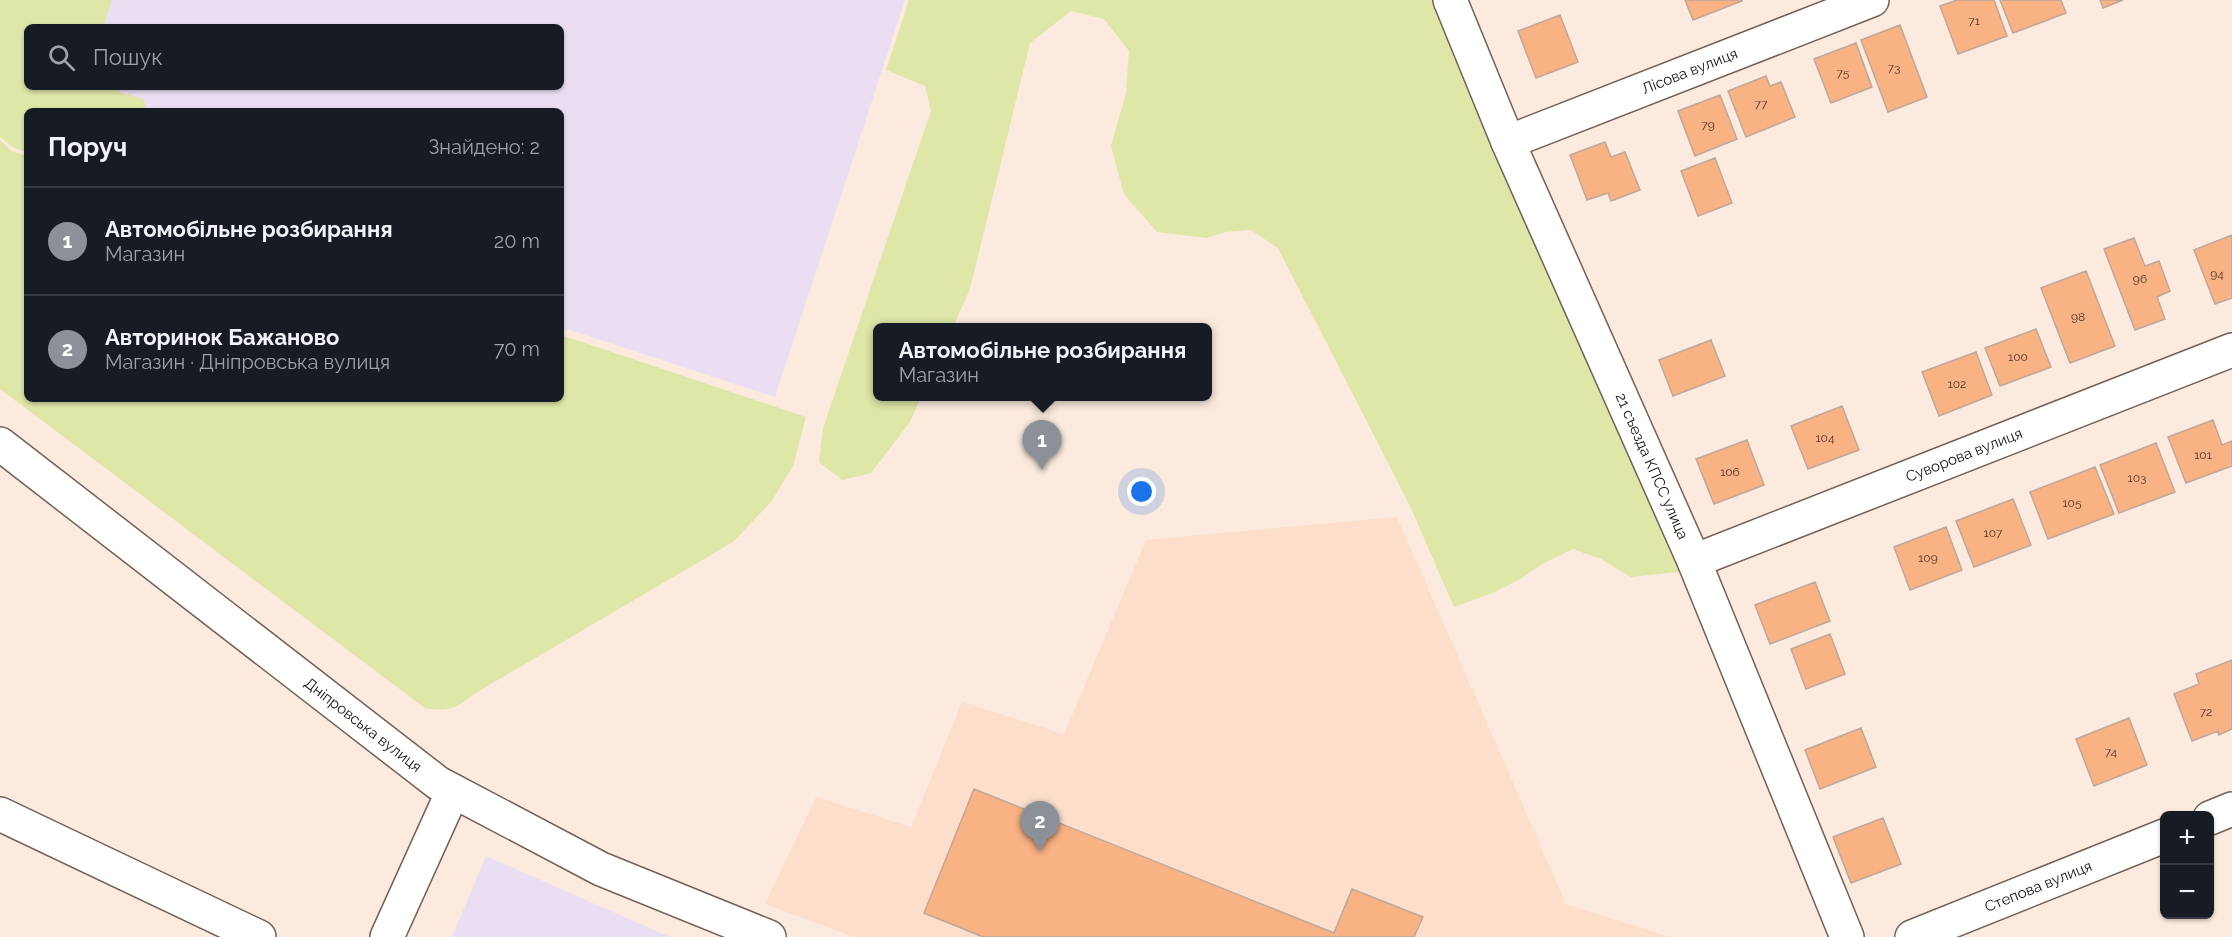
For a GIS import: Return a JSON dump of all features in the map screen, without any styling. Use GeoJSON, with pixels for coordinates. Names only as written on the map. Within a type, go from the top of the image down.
{"type":"FeatureCollection","features":[{"type":"Feature","properties":{"kind":"street","name":"21 съезда КПСС улица"},"geometry":{"type":"LineString","coordinates":[[1450,0],[1508,142],[1694,561],[1847,937]]}},
{"type":"Feature","properties":{"kind":"street","name":"Лісова вулиця"},"geometry":{"type":"LineString","coordinates":[[1508,142],[1872,0]]}},
{"type":"Feature","properties":{"kind":"street","name":"Суворова вулиця"},"geometry":{"type":"LineString","coordinates":[[1694,561],[2232,350]]}},
{"type":"Feature","properties":{"kind":"street","name":"Дніпровська вулиця"},"geometry":{"type":"LineString","coordinates":[[0,444],[438,783],[601,869],[769,937]]}},
{"type":"Feature","properties":{"kind":"street"},"geometry":{"type":"LineString","coordinates":[[387,937],[453,791]]}},
{"type":"Feature","properties":{"kind":"street"},"geometry":{"type":"LineString","coordinates":[[2214,816],[2232,809]]}},
{"type":"Feature","properties":{"kind":"street"},"geometry":{"type":"LineString","coordinates":[[0,814],[259,937]]}},
{"type":"Feature","properties":{"kind":"street","name":"Степова вулиця"},"geometry":{"type":"LineString","coordinates":[[1912,937],[2160,838]]}},
{"type":"Feature","properties":{"kind":"shaded area"},"geometry":{"type":"Polygon","coordinates":[[[62,0],[905,0],[775,397],[564,328],[564,108],[27,108],[33,90],[564,90],[564,24],[54,24],[62,0]]]}},
{"type":"Feature","properties":{"kind":"shaded area"},"geometry":{"type":"Polygon","coordinates":[[[24,118],[24,151],[14,148],[24,118]]]}},
{"type":"Feature","properties":{"kind":"shaded area"},"geometry":{"type":"Polygon","coordinates":[[[1397,517],[1566,904],[1670,937],[854,937],[765,904],[816,797],[911,827],[962,702],[1064,734],[1146,540],[1397,517]]]}},
{"type":"Feature","properties":{"kind":"shaded area"},"geometry":{"type":"Polygon","coordinates":[[[486,856],[670,937],[452,937],[486,856]]]}},
{"type":"Feature","properties":{"kind":"green space"},"geometry":{"type":"Polygon","coordinates":[[[0,0],[112,0],[104,24],[24,24],[24,90],[117,90],[143,99],[146,108],[24,108],[24,151],[14,148],[0,137],[0,0]]]}},
{"type":"Feature","properties":{"kind":"green space"},"geometry":{"type":"Polygon","coordinates":[[[909,0],[1443,0],[1686,571],[1631,577],[1601,559],[1573,549],[1495,592],[1454,607],[1410,506],[1278,248],[1251,230],[1225,232],[1207,238],[1157,232],[1124,194],[1111,146],[1126,93],[1129,51],[1104,19],[1071,11],[1030,43],[970,289],[955,323],[873,323],[873,401],[919,401],[910,422],[871,473],[842,480],[819,462],[823,428],[931,111],[925,86],[886,70],[909,0]]]}},
{"type":"Feature","properties":{"kind":"green space"},"geometry":{"type":"Polygon","coordinates":[[[0,140],[12,151],[24,155],[24,402],[564,402],[564,336],[806,417],[793,466],[771,502],[733,542],[457,706],[440,710],[425,708],[0,389],[0,140]]]}},
{"type":"Feature","properties":{"kind":"building"},"geometry":{"type":"Polygon","coordinates":[[[1685,0],[1742,0],[1742,1],[1693,20],[1685,0]]]}},
{"type":"Feature","properties":{"kind":"building"},"geometry":{"type":"Polygon","coordinates":[[[1957,0],[1994,0],[2007,36],[1958,54],[1940,6],[1957,0]]]}},
{"type":"Feature","properties":{"kind":"building"},"geometry":{"type":"Polygon","coordinates":[[[2000,0],[2061,0],[2066,13],[2013,33],[2000,0]]]}},
{"type":"Feature","properties":{"kind":"building"},"geometry":{"type":"Polygon","coordinates":[[[2100,0],[2123,0],[2103,8],[2100,0]]]}},
{"type":"Feature","properties":{"kind":"building"},"geometry":{"type":"Polygon","coordinates":[[[1560,15],[1578,62],[1536,78],[1518,31],[1560,15]]]}},
{"type":"Feature","properties":{"kind":"building"},"geometry":{"type":"Polygon","coordinates":[[[1900,25],[1927,97],[1888,112],[1861,40],[1900,25]]]}},
{"type":"Feature","properties":{"kind":"building"},"geometry":{"type":"Polygon","coordinates":[[[1856,43],[1872,87],[1831,103],[1814,59],[1856,43]]]}},
{"type":"Feature","properties":{"kind":"building"},"geometry":{"type":"Polygon","coordinates":[[[1766,76],[1770,86],[1781,82],[1795,117],[1746,137],[1728,91],[1766,76]]]}},
{"type":"Feature","properties":{"kind":"building"},"geometry":{"type":"Polygon","coordinates":[[[1720,95],[1737,139],[1695,156],[1678,111],[1720,95]]]}},
{"type":"Feature","properties":{"kind":"building"},"geometry":{"type":"Polygon","coordinates":[[[1605,142],[1611,157],[1625,152],[1640,190],[1611,201],[1608,193],[1587,200],[1570,155],[1605,142]]]}},
{"type":"Feature","properties":{"kind":"building"},"geometry":{"type":"Polygon","coordinates":[[[1715,158],[1732,203],[1698,216],[1681,171],[1715,158]]]}},
{"type":"Feature","properties":{"kind":"building"},"geometry":{"type":"Polygon","coordinates":[[[2232,235],[2232,298],[2215,304],[2194,250],[2232,235]]]}},
{"type":"Feature","properties":{"kind":"building"},"geometry":{"type":"Polygon","coordinates":[[[2134,238],[2145,266],[2159,261],[2170,291],[2157,297],[2165,319],[2135,330],[2104,249],[2134,238]]]}},
{"type":"Feature","properties":{"kind":"building"},"geometry":{"type":"Polygon","coordinates":[[[2086,271],[2115,346],[2070,363],[2041,288],[2086,271]]]}},
{"type":"Feature","properties":{"kind":"building"},"geometry":{"type":"Polygon","coordinates":[[[2036,329],[2051,367],[2000,386],[1985,348],[2036,329]]]}},
{"type":"Feature","properties":{"kind":"building"},"geometry":{"type":"Polygon","coordinates":[[[1711,340],[1725,376],[1673,396],[1659,360],[1711,340]]]}},
{"type":"Feature","properties":{"kind":"building"},"geometry":{"type":"Polygon","coordinates":[[[1976,352],[1992,395],[1939,416],[1922,372],[1976,352]]]}},
{"type":"Feature","properties":{"kind":"building"},"geometry":{"type":"Polygon","coordinates":[[[1842,406],[1859,450],[1808,469],[1791,426],[1842,406]]]}},
{"type":"Feature","properties":{"kind":"building"},"geometry":{"type":"Polygon","coordinates":[[[2213,420],[2222,445],[2232,441],[2232,466],[2186,483],[2168,437],[2213,420]]]}},
{"type":"Feature","properties":{"kind":"building"},"geometry":{"type":"Polygon","coordinates":[[[1747,440],[1764,485],[1714,504],[1696,459],[1747,440]]]}},
{"type":"Feature","properties":{"kind":"building"},"geometry":{"type":"Polygon","coordinates":[[[2156,443],[2175,492],[2119,513],[2100,465],[2156,443]]]}},
{"type":"Feature","properties":{"kind":"building"},"geometry":{"type":"Polygon","coordinates":[[[2095,467],[2114,514],[2048,539],[2030,492],[2095,467]]]}},
{"type":"Feature","properties":{"kind":"building"},"geometry":{"type":"Polygon","coordinates":[[[2013,499],[2031,545],[1974,567],[1956,521],[2013,499]]]}},
{"type":"Feature","properties":{"kind":"building"},"geometry":{"type":"Polygon","coordinates":[[[1946,527],[1962,570],[1910,590],[1894,547],[1946,527]]]}},
{"type":"Feature","properties":{"kind":"building"},"geometry":{"type":"Polygon","coordinates":[[[1815,582],[1830,621],[1770,644],[1755,605],[1815,582]]]}},
{"type":"Feature","properties":{"kind":"building"},"geometry":{"type":"Polygon","coordinates":[[[1830,634],[1845,674],[1806,689],[1791,649],[1830,634]]]}},
{"type":"Feature","properties":{"kind":"building"},"geometry":{"type":"Polygon","coordinates":[[[2232,660],[2232,729],[2219,735],[2218,731],[2192,741],[2174,694],[2199,684],[2196,674],[2232,660]]]}},
{"type":"Feature","properties":{"kind":"building"},"geometry":{"type":"Polygon","coordinates":[[[2129,718],[2147,765],[2094,786],[2076,739],[2129,718]]]}},
{"type":"Feature","properties":{"kind":"building"},"geometry":{"type":"Polygon","coordinates":[[[1861,728],[1876,767],[1820,789],[1805,750],[1861,728]]]}},
{"type":"Feature","properties":{"kind":"building"},"geometry":{"type":"Polygon","coordinates":[[[974,789],[1334,933],[1352,889],[1423,917],[1414,937],[983,937],[924,913],[974,789]]]}},
{"type":"Feature","properties":{"kind":"building"},"geometry":{"type":"Polygon","coordinates":[[[1883,818],[1901,864],[1851,883],[1833,837],[1883,818]]]}},
{"type":"Feature","properties":{"kind":"place","name":"Автомобільне розбирання"},"geometry":{"type":"Point","coordinates":[1042,470]}},
{"type":"Feature","properties":{"kind":"place","name":"Авторинок Бажаново"},"geometry":{"type":"Point","coordinates":[1040,851]}}]}
